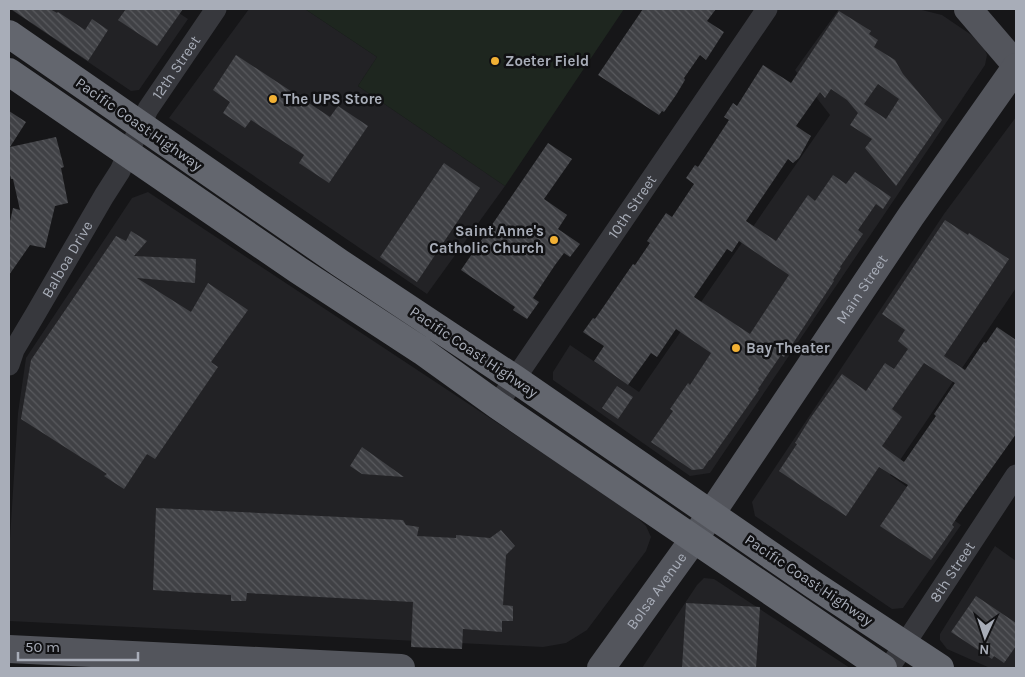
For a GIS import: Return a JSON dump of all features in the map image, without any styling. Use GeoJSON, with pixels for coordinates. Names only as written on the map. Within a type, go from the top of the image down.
{"type":"FeatureCollection","features":[{"type":"Feature","properties":{"kind":"highway","name":"Pacific Coast Highway"},"geometry":{"type":"LineString","coordinates":[[9,34],[340,263],[515,379],[814,585],[940,668]]}},
{"type":"Feature","properties":{"kind":"highway","name":"Pacific Coast Highway"},"geometry":{"type":"LineString","coordinates":[[9,72],[298,270],[422,351],[497,406],[883,668]]}},
{"type":"Feature","properties":{"kind":"main road"},"geometry":{"type":"LineString","coordinates":[[968,9],[1016,66]]}},
{"type":"Feature","properties":{"kind":"main road"},"geometry":{"type":"LineString","coordinates":[[992,9],[1016,38]]}},
{"type":"Feature","properties":{"kind":"main road","name":"Main Street"},"geometry":{"type":"LineString","coordinates":[[711,514],[910,216],[1016,66]]}},
{"type":"Feature","properties":{"kind":"main road","name":"Bolsa Avenue"},"geometry":{"type":"LineString","coordinates":[[601,668],[711,514]]}},
{"type":"Feature","properties":{"kind":"main road"},"geometry":{"type":"LineString","coordinates":[[9,649],[401,668]]}},
{"type":"Feature","properties":{"kind":"street","name":"12th Street"},"geometry":{"type":"LineString","coordinates":[[128,154],[148,109],[216,9]]}},
{"type":"Feature","properties":{"kind":"street","name":"10th Street"},"geometry":{"type":"LineString","coordinates":[[497,406],[767,9]]}},
{"type":"Feature","properties":{"kind":"street","name":"Balboa Drive"},"geometry":{"type":"LineString","coordinates":[[9,365],[14,350],[120,171],[128,154]]}},
{"type":"Feature","properties":{"kind":"street","name":"8th Street"},"geometry":{"type":"LineString","coordinates":[[889,668],[1016,475]]}},
{"type":"Feature","properties":{"kind":"shaded area"},"geometry":{"type":"Polygon","coordinates":[[[10,9],[173,9],[188,19],[139,90],[131,91],[10,9]]]}},
{"type":"Feature","properties":{"kind":"shaded area"},"geometry":{"type":"Polygon","coordinates":[[[249,9],[305,9],[377,57],[358,86],[505,186],[427,294],[169,118],[249,9]]]}},
{"type":"Feature","properties":{"kind":"shaded area","name":"Zoeter Field"},"geometry":{"type":"Polygon","coordinates":[[[305,9],[624,9],[505,186],[358,86],[377,57],[305,9]]]}},
{"type":"Feature","properties":{"kind":"shaded area"},"geometry":{"type":"Polygon","coordinates":[[[839,9],[918,9],[942,15],[983,45],[987,55],[985,65],[710,473],[690,476],[553,380],[553,372],[570,345],[639,392],[830,115],[795,70],[839,9]]]}},
{"type":"Feature","properties":{"kind":"shaded area"},"geometry":{"type":"Polygon","coordinates":[[[1016,117],[1016,288],[890,475],[961,525],[903,608],[892,609],[755,516],[752,502],[944,214],[1016,117]]]}},
{"type":"Feature","properties":{"kind":"shaded area"},"geometry":{"type":"Polygon","coordinates":[[[148,192],[629,510],[646,526],[651,537],[646,551],[587,630],[566,643],[543,647],[9,621],[9,554],[18,413],[26,358],[132,198],[148,192]]]}},
{"type":"Feature","properties":{"kind":"shaded area"},"geometry":{"type":"Polygon","coordinates":[[[995,546],[1016,561],[1016,668],[990,668],[947,649],[940,640],[940,634],[995,546]]]}},
{"type":"Feature","properties":{"kind":"shaded area"},"geometry":{"type":"Polygon","coordinates":[[[704,578],[714,579],[850,668],[642,668],[697,585],[704,578]]]}},
{"type":"Feature","properties":{"kind":"building"},"geometry":{"type":"Polygon","coordinates":[[[11,9],[50,9],[58,12],[85,30],[92,19],[108,30],[88,61],[11,9]]]}},
{"type":"Feature","properties":{"kind":"building"},"geometry":{"type":"Polygon","coordinates":[[[126,9],[183,9],[157,46],[118,20],[126,9]]]}},
{"type":"Feature","properties":{"kind":"building"},"geometry":{"type":"Polygon","coordinates":[[[643,9],[716,9],[707,21],[724,32],[706,60],[700,55],[684,78],[685,80],[676,95],[664,112],[662,111],[659,115],[598,75],[643,9]]]}},
{"type":"Feature","properties":{"kind":"building"},"geometry":{"type":"Polygon","coordinates":[[[839,11],[871,31],[869,34],[878,40],[874,47],[895,60],[903,74],[942,120],[896,186],[865,148],[872,139],[850,125],[858,113],[847,100],[831,89],[825,98],[820,92],[796,126],[811,136],[799,158],[793,163],[788,159],[746,221],[776,241],[808,195],[815,201],[833,175],[846,184],[855,172],[891,197],[883,209],[876,204],[858,230],[863,234],[840,267],[834,281],[784,357],[781,355],[710,460],[703,469],[692,470],[651,442],[673,411],[670,409],[688,383],[690,385],[711,353],[676,329],[657,357],[651,353],[628,385],[594,361],[604,346],[583,332],[593,318],[595,319],[633,264],[635,265],[650,243],[647,241],[666,213],[672,217],[694,184],[686,178],[695,165],[698,167],[729,120],[724,117],[733,103],[737,106],[763,65],[791,83],[839,11]],[[878,84],[864,104],[886,119],[899,99],[878,84]],[[739,241],[732,252],[727,249],[694,297],[750,334],[789,275],[739,241]]]}},
{"type":"Feature","properties":{"kind":"building"},"geometry":{"type":"Polygon","coordinates":[[[236,55],[330,117],[338,106],[368,126],[329,183],[299,163],[304,155],[251,120],[245,128],[223,113],[230,102],[213,90],[236,55]]]}},
{"type":"Feature","properties":{"kind":"building"},"geometry":{"type":"Polygon","coordinates":[[[9,111],[26,122],[10,147],[56,137],[64,167],[61,168],[68,203],[55,206],[45,248],[30,245],[9,275],[9,226],[13,208],[20,210],[13,179],[11,179],[9,171],[9,111]]]}},
{"type":"Feature","properties":{"kind":"building"},"geometry":{"type":"Polygon","coordinates":[[[548,143],[572,159],[544,199],[567,215],[558,229],[580,244],[570,257],[564,253],[555,265],[533,298],[539,302],[527,319],[513,310],[515,307],[461,270],[548,143]]]}},
{"type":"Feature","properties":{"kind":"building"},"geometry":{"type":"Polygon","coordinates":[[[444,163],[480,188],[417,282],[380,257],[444,163]]]}},
{"type":"Feature","properties":{"kind":"building"},"geometry":{"type":"Polygon","coordinates":[[[945,220],[1009,259],[944,356],[965,370],[997,327],[1016,340],[1016,434],[960,513],[952,525],[954,527],[931,560],[880,526],[908,485],[879,467],[846,516],[779,471],[797,444],[795,443],[811,417],[842,374],[866,391],[885,363],[894,369],[908,349],[898,341],[905,330],[882,314],[945,220]],[[924,363],[892,409],[902,417],[882,446],[904,462],[936,416],[934,414],[955,383],[924,363]]]}},
{"type":"Feature","properties":{"kind":"building"},"geometry":{"type":"Polygon","coordinates":[[[131,231],[147,241],[134,256],[196,259],[195,283],[137,278],[191,312],[208,283],[248,310],[211,362],[218,367],[155,459],[147,454],[124,489],[104,476],[107,474],[21,419],[31,360],[116,236],[126,241],[131,231]]]}},
{"type":"Feature","properties":{"kind":"building"},"geometry":{"type":"Polygon","coordinates":[[[617,386],[633,397],[618,419],[602,408],[617,386]]]}},
{"type":"Feature","properties":{"kind":"building"},"geometry":{"type":"Polygon","coordinates":[[[362,447],[404,477],[362,474],[350,466],[362,447]]]}},
{"type":"Feature","properties":{"kind":"building"},"geometry":{"type":"Polygon","coordinates":[[[156,508],[403,520],[406,525],[419,527],[417,536],[456,538],[456,535],[490,538],[501,530],[515,546],[506,555],[503,605],[513,606],[513,621],[502,621],[502,632],[463,629],[462,649],[411,647],[413,602],[247,593],[246,601],[231,601],[231,595],[153,590],[156,508]]]}},
{"type":"Feature","properties":{"kind":"building"},"geometry":{"type":"Polygon","coordinates":[[[976,596],[1016,623],[1016,646],[1004,663],[994,656],[992,659],[951,632],[976,596]]]}},
{"type":"Feature","properties":{"kind":"building"},"geometry":{"type":"Polygon","coordinates":[[[686,603],[760,607],[756,668],[682,668],[686,603]]]}},
{"type":"Feature","properties":{"kind":"place","name":"Zoeter Field"},"geometry":{"type":"Point","coordinates":[495,61]}},
{"type":"Feature","properties":{"kind":"place","name":"The UPS Store"},"geometry":{"type":"Point","coordinates":[273,99]}},
{"type":"Feature","properties":{"kind":"place","name":"Saint Anne's Catholic Church"},"geometry":{"type":"Point","coordinates":[554,240]}},
{"type":"Feature","properties":{"kind":"place","name":"Bay Theater"},"geometry":{"type":"Point","coordinates":[736,348]}}]}
